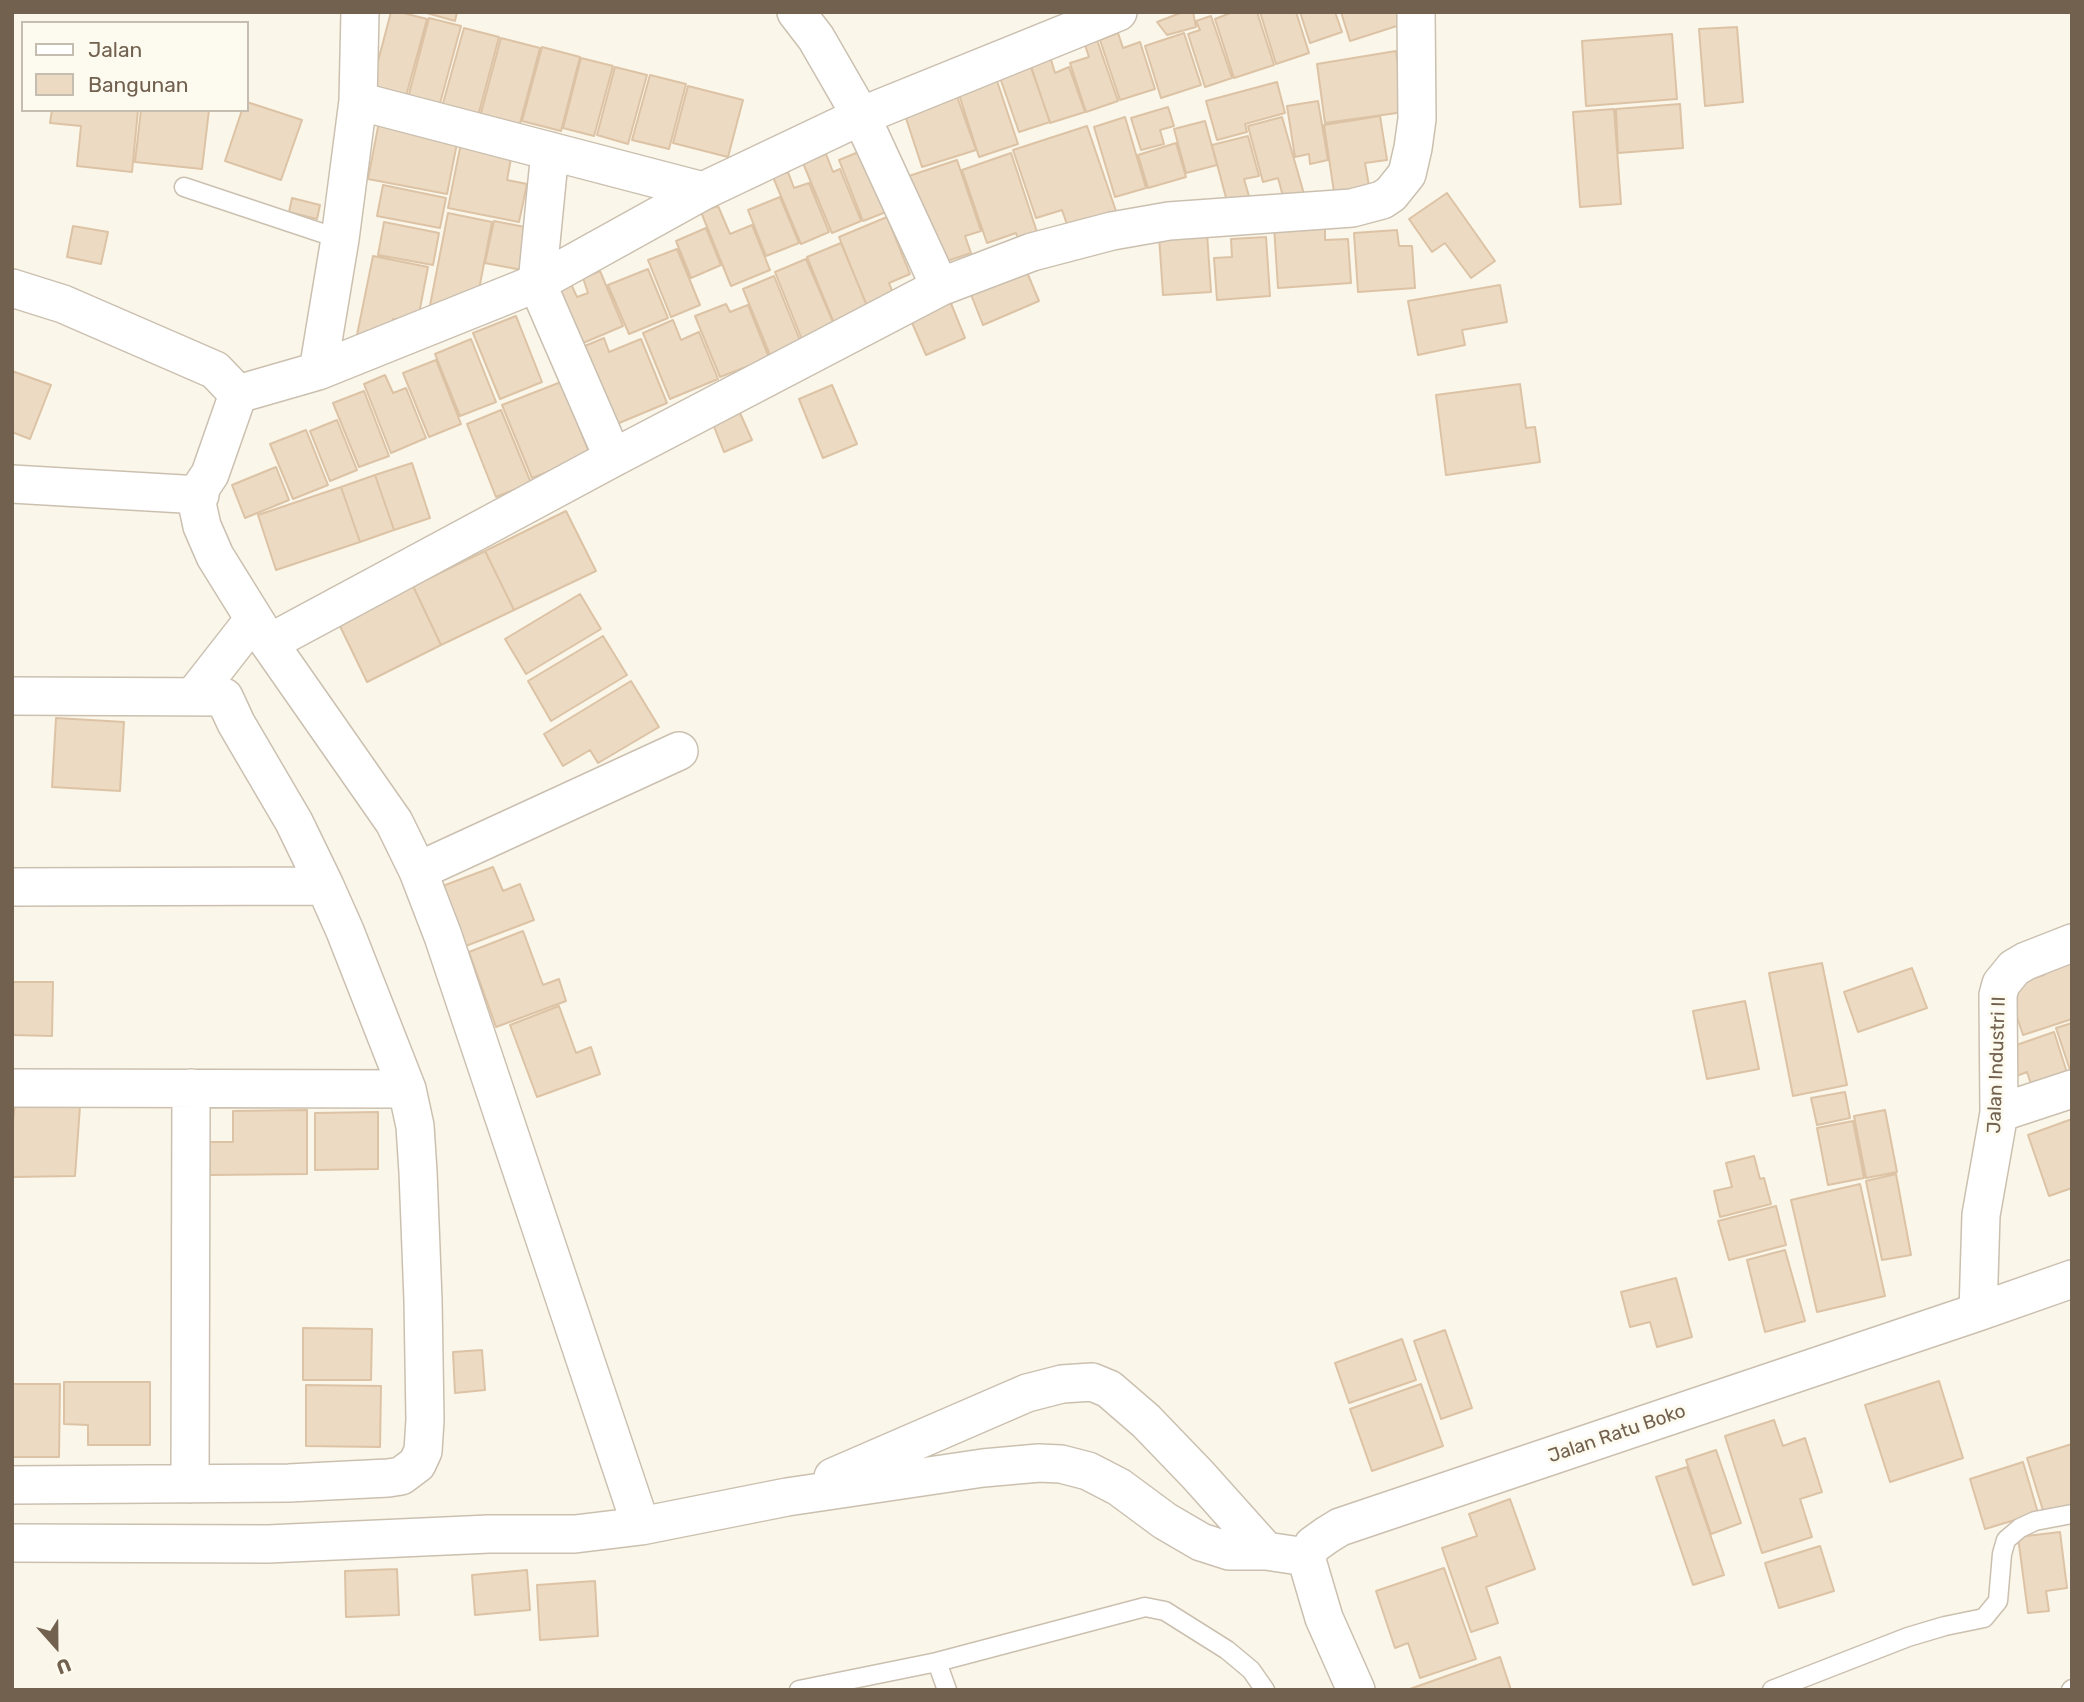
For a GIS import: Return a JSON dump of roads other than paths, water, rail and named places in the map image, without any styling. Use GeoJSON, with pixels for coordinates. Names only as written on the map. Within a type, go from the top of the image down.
{"type":"FeatureCollection","features":[{"type":"Feature","properties":{"kind":"street"},"geometry":{"type":"LineString","coordinates":[[318,371],[340,239],[358,100],[360,12]]}},
{"type":"Feature","properties":{"kind":"street"},"geometry":{"type":"LineString","coordinates":[[796,12],[816,38],[860,116],[940,287]]}},
{"type":"Feature","properties":{"kind":"street"},"geometry":{"type":"LineString","coordinates":[[238,394],[318,371],[537,284],[703,191],[860,116],[1118,12]]}},
{"type":"Feature","properties":{"kind":"street"},"geometry":{"type":"LineString","coordinates":[[193,697],[262,631],[613,457],[940,287],[1032,251],[1112,231],[1169,221],[1352,208],[1382,200],[1391,194],[1407,173],[1413,148],[1417,120],[1416,12]]}},
{"type":"Feature","properties":{"kind":"street"},"geometry":{"type":"LineString","coordinates":[[358,100],[703,191]]}},
{"type":"Feature","properties":{"kind":"street"},"geometry":{"type":"LineString","coordinates":[[550,150],[537,284],[613,457]]}},
{"type":"Feature","properties":{"kind":"street"},"geometry":{"type":"LineString","coordinates":[[12,288],[63,304],[215,370],[238,394]]}},
{"type":"Feature","properties":{"kind":"street"},"geometry":{"type":"LineString","coordinates":[[238,394],[197,503],[202,526],[215,556],[262,631],[394,822],[418,871],[447,949],[641,1527]]}},
{"type":"Feature","properties":{"kind":"street"},"geometry":{"type":"LineString","coordinates":[[12,484],[200,495]]}},
{"type":"Feature","properties":{"kind":"street"},"geometry":{"type":"LineString","coordinates":[[12,696],[224,697],[236,723],[294,822],[325,886],[407,1089],[415,1126],[425,1420],[423,1451],[417,1464],[401,1476],[289,1483],[12,1485]]}},
{"type":"Feature","properties":{"kind":"street"},"geometry":{"type":"LineString","coordinates":[[418,871],[679,751]]}},
{"type":"Feature","properties":{"kind":"street"},"geometry":{"type":"LineString","coordinates":[[12,887],[325,886]]}},
{"type":"Feature","properties":{"kind":"street","name":"Jalan Industri II"},"geometry":{"type":"LineString","coordinates":[[1978,1312],[1981,1215],[1999,1113],[1998,995],[2001,984],[2014,968],[2072,943]]}},
{"type":"Feature","properties":{"kind":"street"},"geometry":{"type":"LineString","coordinates":[[12,1088],[407,1089]]}},
{"type":"Feature","properties":{"kind":"street"},"geometry":{"type":"LineString","coordinates":[[190,1484],[191,1088]]}},
{"type":"Feature","properties":{"kind":"street"},"geometry":{"type":"LineString","coordinates":[[1999,1113],[2072,1089]]}},
{"type":"Feature","properties":{"kind":"street","name":"Jalan Ratu Boko"},"geometry":{"type":"LineString","coordinates":[[1306,1557],[1313,1545],[1340,1527],[2072,1279]]}},
{"type":"Feature","properties":{"kind":"street"},"geometry":{"type":"LineString","coordinates":[[787,1497],[1027,1393],[1062,1384],[1092,1382],[1109,1389],[1146,1421],[1266,1551]]}},
{"type":"Feature","properties":{"kind":"street"},"geometry":{"type":"LineString","coordinates":[[12,1543],[268,1544],[489,1534],[575,1534],[641,1527],[787,1497],[983,1468],[1039,1463],[1061,1464],[1088,1471],[1119,1487],[1165,1521],[1201,1542],[1229,1551],[1266,1551],[1306,1557],[1324,1618],[1356,1690]]}},
{"type":"Feature","properties":{"kind":"lane"},"geometry":{"type":"LineString","coordinates":[[184,187],[340,239]]}},
{"type":"Feature","properties":{"kind":"lane"},"geometry":{"type":"LineString","coordinates":[[1772,1690],[1908,1637],[1984,1618],[1998,1601],[2002,1554],[2006,1540],[2020,1528],[2035,1521],[2072,1514]]}},
{"type":"Feature","properties":{"kind":"lane"},"geometry":{"type":"LineString","coordinates":[[799,1690],[937,1662],[1145,1607],[1165,1611],[1227,1650],[1251,1670],[1265,1690]]}},
{"type":"Feature","properties":{"kind":"lane"},"geometry":{"type":"LineString","coordinates":[[937,1662],[947,1690]]}}]}
